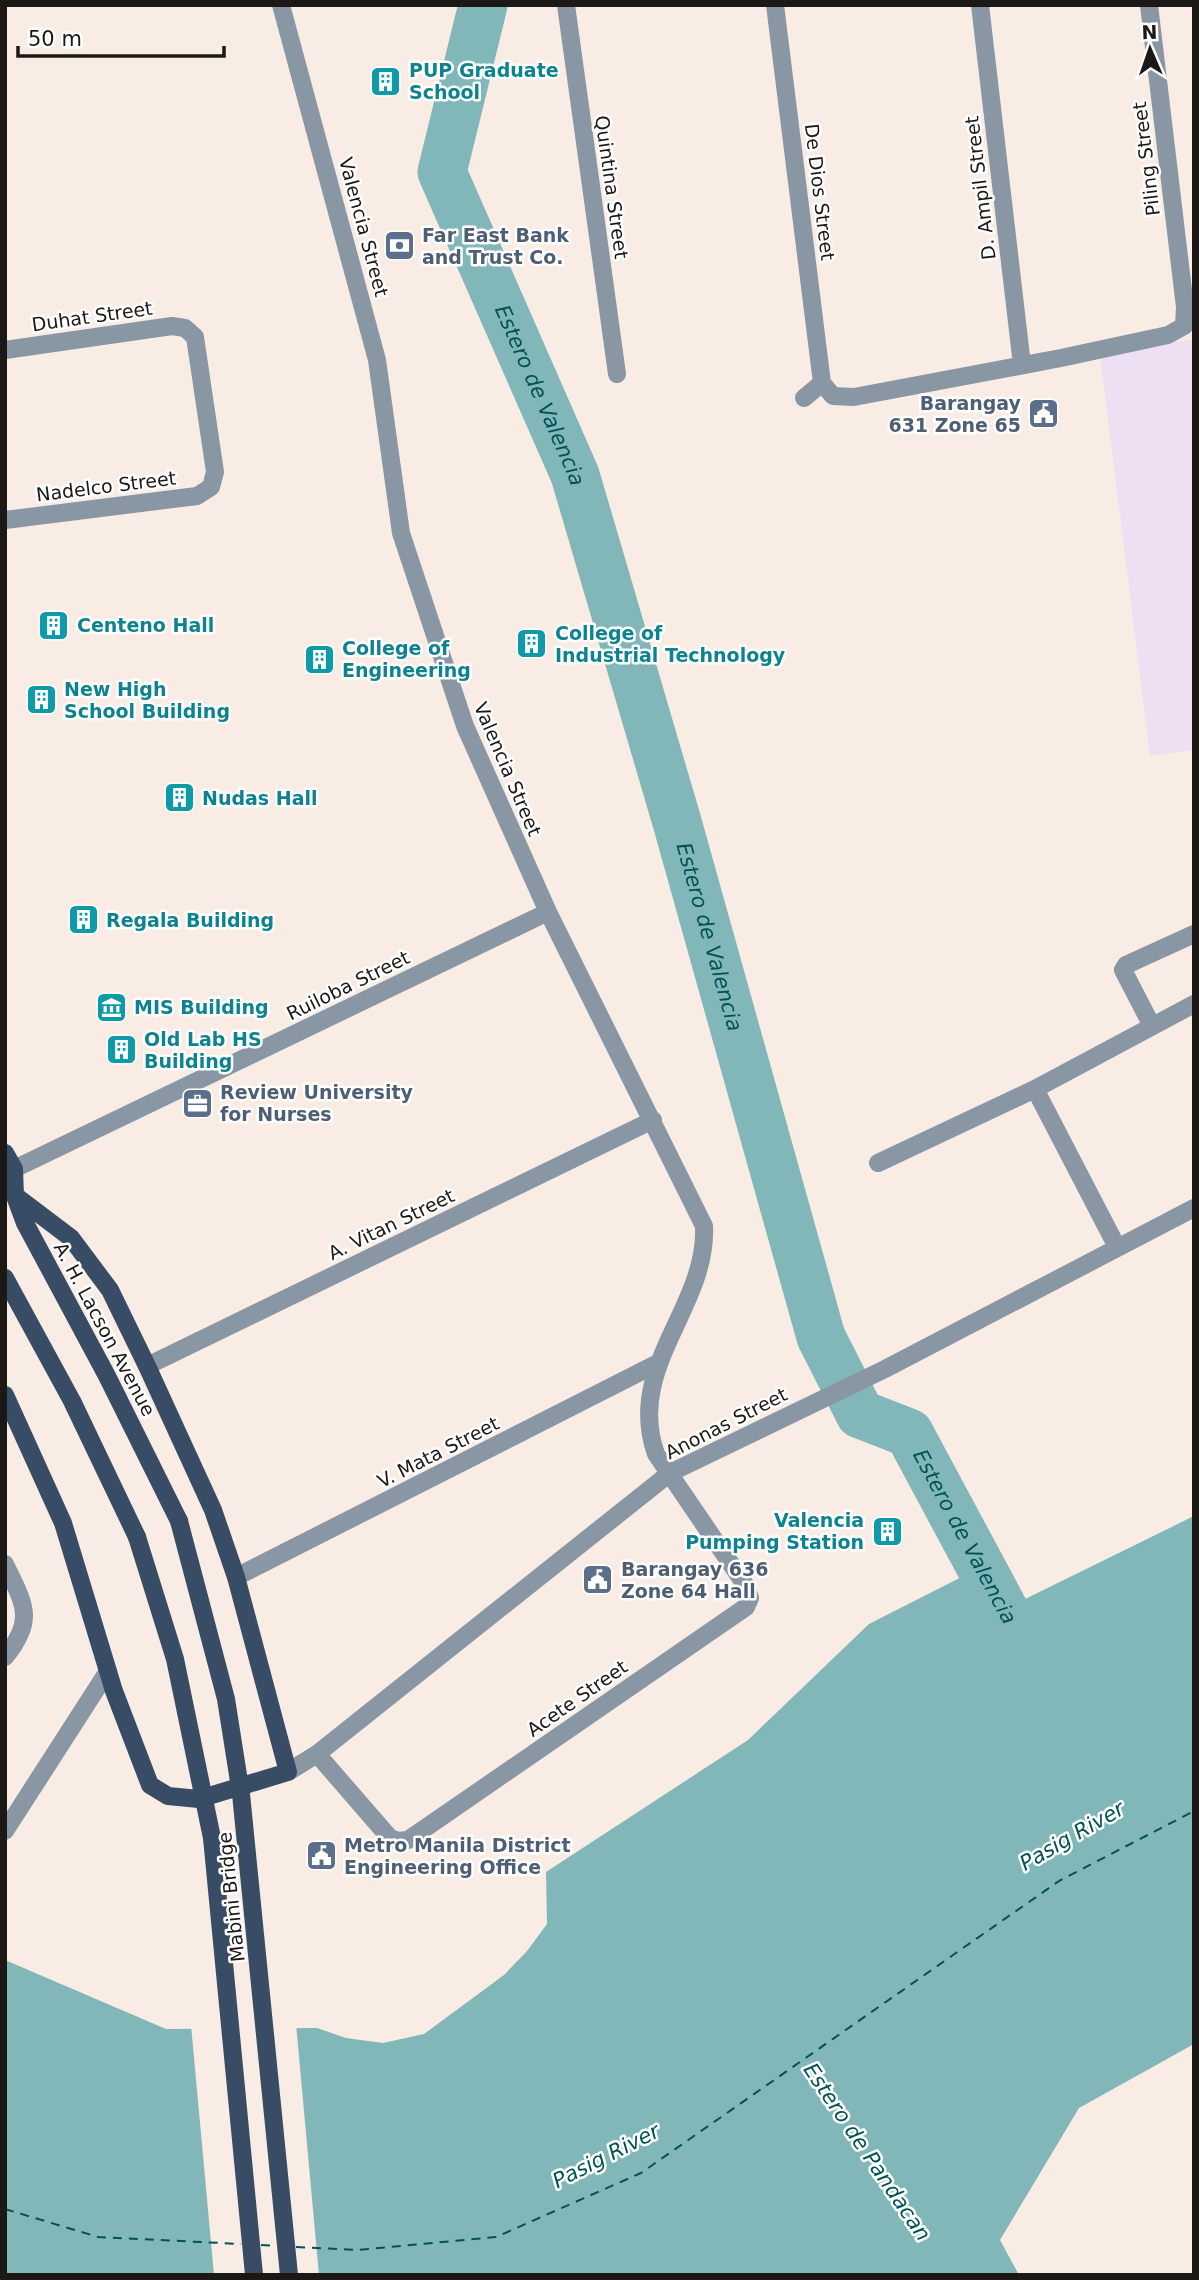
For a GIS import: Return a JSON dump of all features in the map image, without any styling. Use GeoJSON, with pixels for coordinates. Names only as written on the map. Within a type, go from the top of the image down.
{"type":"FeatureCollection","features":[{"type":"Feature","properties":{"kind":"main road","name":"A. H. Lacson Avenue"},"geometry":{"type":"LineString","coordinates":[[5,1153],[14,1169],[10,1192],[107,1376],[179,1521]]}},
{"type":"Feature","properties":{"kind":"main road"},"geometry":{"type":"LineString","coordinates":[[5,1395],[63,1523],[108,1671],[150,1785],[168,1796],[199,1799],[288,1772],[236,1577],[213,1510],[147,1366],[110,1290],[71,1238],[10,1192]]}},
{"type":"Feature","properties":{"kind":"main road","name":"Mabini Bridge"},"geometry":{"type":"LineString","coordinates":[[5,1278],[72,1401],[137,1537],[175,1659],[212,1838],[254,2275]]}},
{"type":"Feature","properties":{"kind":"main road","name":"Mabini Bridge"},"geometry":{"type":"LineString","coordinates":[[179,1521],[226,1699],[241,1794],[289,2275]]}},
{"type":"Feature","properties":{"kind":"street","name":"Valencia Street"},"geometry":{"type":"LineString","coordinates":[[281,5],[377,360],[401,533],[465,726],[548,912],[704,1226],[705,1244],[700,1264],[658,1363],[649,1400],[649,1433],[656,1454],[670,1473]]}},
{"type":"Feature","properties":{"kind":"street","name":"Quintina Street"},"geometry":{"type":"LineString","coordinates":[[566,5],[617,374]]}},
{"type":"Feature","properties":{"kind":"street","name":"De Dios Street"},"geometry":{"type":"LineString","coordinates":[[775,5],[822,383]]}},
{"type":"Feature","properties":{"kind":"street","name":"D. Ampil Street"},"geometry":{"type":"LineString","coordinates":[[980,5],[1022,365]]}},
{"type":"Feature","properties":{"kind":"street","name":"Piling Street"},"geometry":{"type":"LineString","coordinates":[[1022,365],[1168,335],[1184,326],[1185,307],[1149,5]]}},
{"type":"Feature","properties":{"kind":"street","name":"Duhat Street"},"geometry":{"type":"LineString","coordinates":[[5,350],[172,326],[185,328]]}},
{"type":"Feature","properties":{"kind":"street","name":"Nadelco Street"},"geometry":{"type":"LineString","coordinates":[[5,520],[197,496],[211,487],[215,472],[195,337],[185,328]]}},
{"type":"Feature","properties":{"kind":"street"},"geometry":{"type":"LineString","coordinates":[[804,398],[822,383],[833,397],[854,397],[1022,365]]}},
{"type":"Feature","properties":{"kind":"street","name":"Ruiloba Street"},"geometry":{"type":"LineString","coordinates":[[14,1169],[548,912]]}},
{"type":"Feature","properties":{"kind":"street"},"geometry":{"type":"LineString","coordinates":[[1152,1026],[1123,970],[1126,965],[1192,938]]}},
{"type":"Feature","properties":{"kind":"street"},"geometry":{"type":"LineString","coordinates":[[878,1163],[1035,1089],[1194,1004]]}},
{"type":"Feature","properties":{"kind":"street"},"geometry":{"type":"LineString","coordinates":[[1035,1089],[1117,1247]]}},
{"type":"Feature","properties":{"kind":"street","name":"A. Vitan Street"},"geometry":{"type":"LineString","coordinates":[[147,1366],[653,1119]]}},
{"type":"Feature","properties":{"kind":"street","name":"Anonas Street"},"geometry":{"type":"LineString","coordinates":[[288,1772],[317,1754],[670,1473],[885,1369],[1194,1208]]}},
{"type":"Feature","properties":{"kind":"street","name":"V. Mata Street"},"geometry":{"type":"LineString","coordinates":[[236,1577],[658,1363]]}},
{"type":"Feature","properties":{"kind":"street","name":"Acete Street"},"geometry":{"type":"LineString","coordinates":[[317,1754],[389,1837],[397,1841],[408,1840],[746,1607],[750,1598],[746,1586],[670,1473]]}},
{"type":"Feature","properties":{"kind":"street"},"geometry":{"type":"LineString","coordinates":[[5,1564],[23,1603],[26,1619],[21,1637],[5,1657]]}},
{"type":"Feature","properties":{"kind":"street"},"geometry":{"type":"LineString","coordinates":[[5,1831],[108,1671]]}},
{"type":"Feature","properties":{"kind":"shaded area"},"geometry":{"type":"Polygon","coordinates":[[[1194,339],[1194,750],[1150,756],[1100,354],[1194,339]]]}},
{"type":"Feature","properties":{"kind":"water"},"geometry":{"type":"Polygon","coordinates":[[[1194,1516],[1194,2044],[1079,2108],[1000,2240],[1019,2275],[5,2275],[5,1960],[166,2029],[317,2028],[346,2038],[383,2043],[424,2034],[504,1975],[527,1951],[547,1924],[546,1872],[748,1740],[869,1624],[995,1560],[1015,1604],[1194,1516]]]}},
{"type":"Feature","properties":{"kind":"pier"},"geometry":{"type":"Polygon","coordinates":[[[296,2024],[319,2275],[214,2275],[191,2025],[296,2024]]]}},
{"type":"Feature","properties":{"kind":"waterway","name":"Estero de Valencia"},"geometry":{"type":"LineString","coordinates":[[483,5],[442,172],[575,475],[677,822],[821,1337],[860,1414],[909,1433],[1012,1625]]}},
{"type":"Feature","properties":{"kind":"ferry route"},"geometry":{"type":"LineString","coordinates":[[296,2247],[357,2250],[496,2237],[641,2173],[1059,1881],[1194,1811]]}},
{"type":"Feature","properties":{"kind":"ferry route"},"geometry":{"type":"LineString","coordinates":[[5,2209],[98,2237],[241,2244]]}},
{"type":"Feature","properties":{"kind":"ferry route"},"geometry":{"type":"LineString","coordinates":[[261,2245],[280,2246]]}},
{"type":"Feature","properties":{"kind":"place","name":"PUP Graduate School"},"geometry":{"type":"Point","coordinates":[386,81]}},
{"type":"Feature","properties":{"kind":"place","name":"Far East Bank and Trust Co."},"geometry":{"type":"Point","coordinates":[399,246]}},
{"type":"Feature","properties":{"kind":"place","name":"Barangay 631 Zone 65"},"geometry":{"type":"Point","coordinates":[1044,414]}},
{"type":"Feature","properties":{"kind":"place","name":"Centeno Hall"},"geometry":{"type":"Point","coordinates":[54,625]}},
{"type":"Feature","properties":{"kind":"place","name":"College of Industrial Technology"},"geometry":{"type":"Point","coordinates":[532,644]}},
{"type":"Feature","properties":{"kind":"place","name":"College of Engineering"},"geometry":{"type":"Point","coordinates":[319,659]}},
{"type":"Feature","properties":{"kind":"place","name":"New High School Building"},"geometry":{"type":"Point","coordinates":[41,700]}},
{"type":"Feature","properties":{"kind":"place","name":"Nudas Hall"},"geometry":{"type":"Point","coordinates":[179,798]}},
{"type":"Feature","properties":{"kind":"place","name":"Regala Building"},"geometry":{"type":"Point","coordinates":[83,920]}},
{"type":"Feature","properties":{"kind":"place","name":"MIS Building"},"geometry":{"type":"Point","coordinates":[111,1007]}},
{"type":"Feature","properties":{"kind":"place","name":"Old Lab HS Building"},"geometry":{"type":"Point","coordinates":[121,1050]}},
{"type":"Feature","properties":{"kind":"place","name":"Review University for Nurses"},"geometry":{"type":"Point","coordinates":[197,1103]}},
{"type":"Feature","properties":{"kind":"place","name":"Valencia Pumping Station"},"geometry":{"type":"Point","coordinates":[887,1531]}},
{"type":"Feature","properties":{"kind":"place","name":"Barangay 636 Zone 64 Hall"},"geometry":{"type":"Point","coordinates":[598,1580]}},
{"type":"Feature","properties":{"kind":"place","name":"Metro Manila District Engineering Office"},"geometry":{"type":"Point","coordinates":[321,1856]}},
{"type":"Feature","properties":{"kind":"water label","name":"Pasig River"},"geometry":{"type":"Point","coordinates":[1072,1836]}},
{"type":"Feature","properties":{"kind":"water label","name":"Estero de Pandacan"},"geometry":{"type":"Point","coordinates":[867,2152]}},
{"type":"Feature","properties":{"kind":"water label","name":"Pasig River"},"geometry":{"type":"Point","coordinates":[606,2156]}}]}
